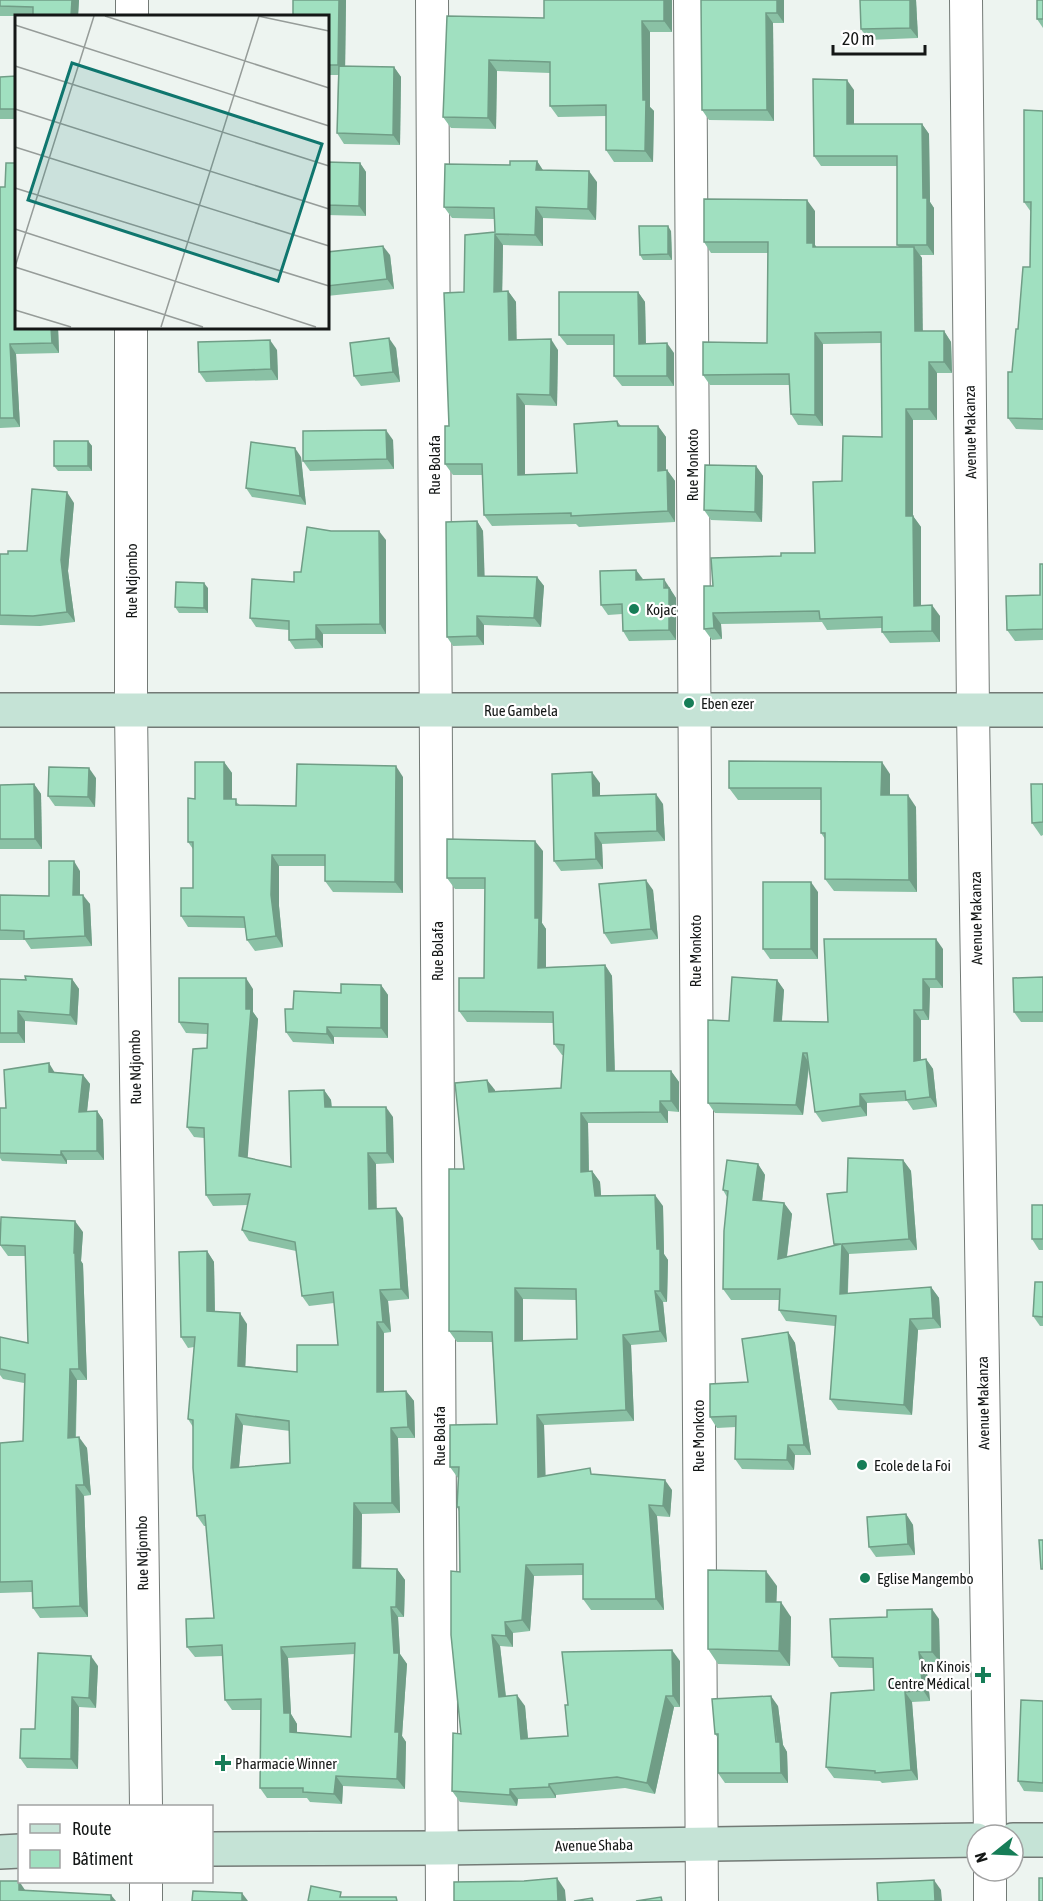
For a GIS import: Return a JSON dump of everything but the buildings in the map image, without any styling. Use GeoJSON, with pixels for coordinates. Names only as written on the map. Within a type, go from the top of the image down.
{"type":"FeatureCollection","features":[{"type":"Feature","properties":{"kind":"street","name":"Rue Bolafa"},"geometry":{"type":"LineString","coordinates":[[432,0],[442,1901]]}},
{"type":"Feature","properties":{"kind":"street","name":"Rue Monkoto"},"geometry":{"type":"LineString","coordinates":[[690,0],[702,1901]]}},
{"type":"Feature","properties":{"kind":"street","name":"Avenue Makanza"},"geometry":{"type":"LineString","coordinates":[[966,0],[973,711],[990,1823]]}},
{"type":"Feature","properties":{"kind":"street","name":"Rue Ndjombo"},"geometry":{"type":"LineString","coordinates":[[131,328],[130,711],[146,1805]]}},
{"type":"Feature","properties":{"kind":"street","name":"Rue Gambela"},"geometry":{"type":"LineString","coordinates":[[0,710],[1043,710]]}},
{"type":"Feature","properties":{"kind":"street","name":"Avenue Shaba"},"geometry":{"type":"LineString","coordinates":[[213,1849],[965,1840]]}},
{"type":"Feature","properties":{"kind":"street"},"geometry":{"type":"LineString","coordinates":[[1025,1840],[1043,1840]]}},
{"type":"Feature","properties":{"kind":"street"},"geometry":{"type":"LineString","coordinates":[[0,1852],[18,1851]]}},
{"type":"Feature","properties":{"kind":"street"},"geometry":{"type":"LineString","coordinates":[[146,1883],[147,1901]]}},
{"type":"Feature","properties":{"kind":"street"},"geometry":{"type":"LineString","coordinates":[[990,1883],[990,1901]]}},
{"type":"Feature","properties":{"kind":"place","name":"Kojac"},"geometry":{"type":"Point","coordinates":[634,609]}},
{"type":"Feature","properties":{"kind":"place","name":"Eben ezer"},"geometry":{"type":"Point","coordinates":[689,703]}},
{"type":"Feature","properties":{"kind":"place","name":"Ecole de la Foi"},"geometry":{"type":"Point","coordinates":[862,1465]}},
{"type":"Feature","properties":{"kind":"place","name":"Eglise Mangembo"},"geometry":{"type":"Point","coordinates":[865,1578]}},
{"type":"Feature","properties":{"kind":"place","name":"kn Kinois Centre Médical"},"geometry":{"type":"Point","coordinates":[983,1675]}},
{"type":"Feature","properties":{"kind":"place","name":"Pharmacie Winner"},"geometry":{"type":"Point","coordinates":[223,1763]}}]}
